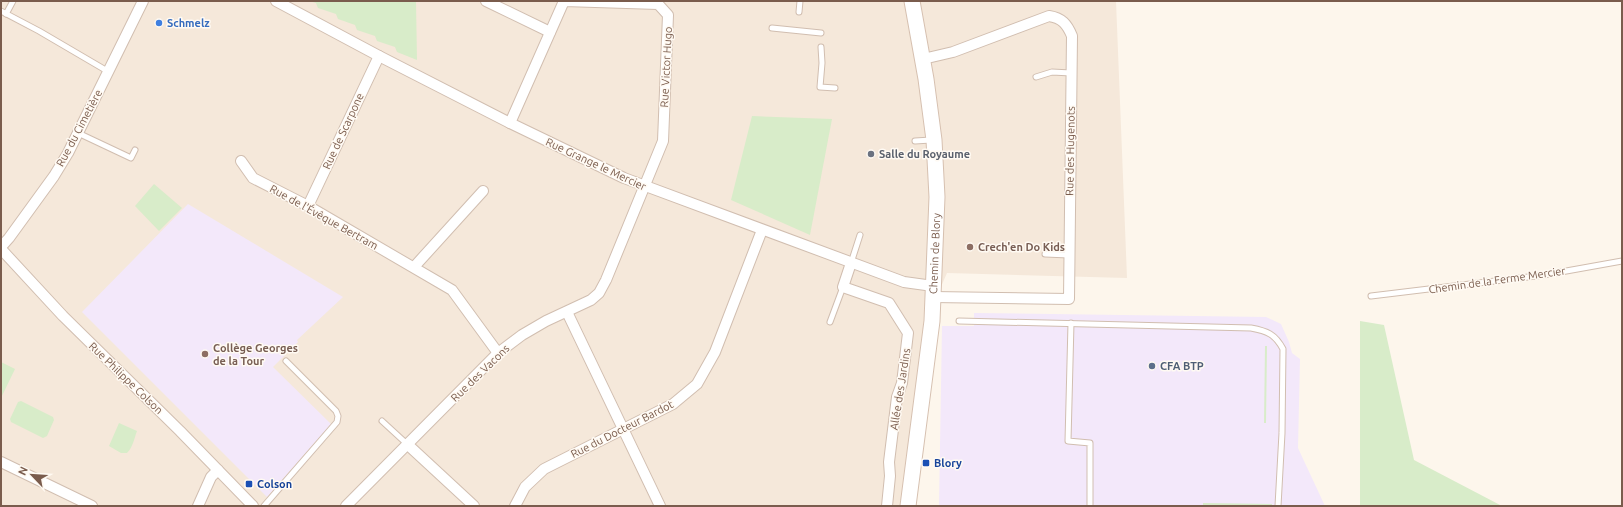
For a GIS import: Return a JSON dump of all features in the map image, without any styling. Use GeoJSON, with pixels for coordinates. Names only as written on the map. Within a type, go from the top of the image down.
{"type":"FeatureCollection","features":[{"type":"Feature","properties":{"kind":"street","name":"Rue du Cimetière"},"geometry":{"type":"LineString","coordinates":[[1,248],[54,176],[78,133],[143,1]]}},
{"type":"Feature","properties":{"kind":"street","name":"Rue Grange le Mercier"},"geometry":{"type":"LineString","coordinates":[[276,1],[378,56],[590,163],[645,187],[933,292]]}},
{"type":"Feature","properties":{"kind":"street"},"geometry":{"type":"LineString","coordinates":[[486,1],[550,32]]}},
{"type":"Feature","properties":{"kind":"street","name":"Rue Victor Hugo"},"geometry":{"type":"LineString","coordinates":[[510,123],[564,1],[658,4],[668,15],[663,141],[645,187]]}},
{"type":"Feature","properties":{"kind":"street","name":"Chemin de Blory"},"geometry":{"type":"LineString","coordinates":[[908,506],[929,345],[937,197],[934,140],[923,59],[912,1]]}},
{"type":"Feature","properties":{"kind":"street","name":"Rue des Hugenots"},"geometry":{"type":"LineString","coordinates":[[923,59],[953,52],[1049,16],[1056,17],[1066,23],[1072,36],[1069,299],[933,292]]}},
{"type":"Feature","properties":{"kind":"street","name":"Rue de Scarpone"},"geometry":{"type":"LineString","coordinates":[[308,206],[378,56]]}},
{"type":"Feature","properties":{"kind":"street","name":"Rue de l'Évêque Bertram"},"geometry":{"type":"LineString","coordinates":[[241,161],[253,178],[308,206],[452,290],[498,353]]}},
{"type":"Feature","properties":{"kind":"street","name":"Rue des Vacons"},"geometry":{"type":"LineString","coordinates":[[346,506],[498,353],[522,334],[591,300],[599,293],[606,280],[645,187]]}},
{"type":"Feature","properties":{"kind":"street"},"geometry":{"type":"LineString","coordinates":[[414,267],[483,192]]}},
{"type":"Feature","properties":{"kind":"street","name":"Rue du Docteur Bardot"},"geometry":{"type":"LineString","coordinates":[[515,506],[525,487],[544,469],[673,404],[697,384],[716,352],[762,230]]}},
{"type":"Feature","properties":{"kind":"street","name":"Rue Philippe Colson"},"geometry":{"type":"LineString","coordinates":[[1,248],[63,316],[253,506]]}},
{"type":"Feature","properties":{"kind":"street"},"geometry":{"type":"LineString","coordinates":[[843,287],[851,263]]}},
{"type":"Feature","properties":{"kind":"street","name":"Allée des Jardins"},"geometry":{"type":"LineString","coordinates":[[843,287],[889,303],[908,333],[902,383],[897,397],[888,462],[890,476],[887,506]]}},
{"type":"Feature","properties":{"kind":"street"},"geometry":{"type":"LineString","coordinates":[[567,312],[660,506]]}},
{"type":"Feature","properties":{"kind":"street"},"geometry":{"type":"LineString","coordinates":[[407,444],[474,506]]}},
{"type":"Feature","properties":{"kind":"street"},"geometry":{"type":"LineString","coordinates":[[1,462],[92,506]]}},
{"type":"Feature","properties":{"kind":"street"},"geometry":{"type":"LineString","coordinates":[[198,506],[211,477],[218,470]]}},
{"type":"Feature","properties":{"kind":"lane"},"geometry":{"type":"LineString","coordinates":[[13,1],[4,12],[109,72]]}},
{"type":"Feature","properties":{"kind":"lane"},"geometry":{"type":"LineString","coordinates":[[799,12],[800,1]]}},
{"type":"Feature","properties":{"kind":"lane"},"geometry":{"type":"LineString","coordinates":[[772,28],[821,33]]}},
{"type":"Feature","properties":{"kind":"lane"},"geometry":{"type":"LineString","coordinates":[[820,47],[822,63],[820,87],[835,88]]}},
{"type":"Feature","properties":{"kind":"lane"},"geometry":{"type":"LineString","coordinates":[[1036,77],[1052,72],[1071,73]]}},
{"type":"Feature","properties":{"kind":"lane"},"geometry":{"type":"LineString","coordinates":[[78,133],[131,158],[135,150]]}},
{"type":"Feature","properties":{"kind":"lane"},"geometry":{"type":"LineString","coordinates":[[914,141],[934,140]]}},
{"type":"Feature","properties":{"kind":"lane"},"geometry":{"type":"LineString","coordinates":[[851,263],[860,235]]}},
{"type":"Feature","properties":{"kind":"lane"},"geometry":{"type":"LineString","coordinates":[[1044,254],[1069,255]]}},
{"type":"Feature","properties":{"kind":"lane","name":"Chemin de la Ferme Mercier"},"geometry":{"type":"LineString","coordinates":[[1371,296],[1544,275],[1622,261]]}},
{"type":"Feature","properties":{"kind":"lane"},"geometry":{"type":"LineString","coordinates":[[830,322],[843,287]]}},
{"type":"Feature","properties":{"kind":"lane"},"geometry":{"type":"LineString","coordinates":[[959,321],[1251,328],[1270,333],[1278,340],[1283,349],[1282,433],[1278,506]]}},
{"type":"Feature","properties":{"kind":"lane"},"geometry":{"type":"LineString","coordinates":[[1071,323],[1068,441],[1090,443],[1090,506]]}},
{"type":"Feature","properties":{"kind":"lane"},"geometry":{"type":"LineString","coordinates":[[264,506],[337,422],[338,416],[336,411],[286,361]]}},
{"type":"Feature","properties":{"kind":"lane"},"geometry":{"type":"LineString","coordinates":[[382,421],[407,444]]}},
{"type":"Feature","properties":{"kind":"shaded area"},"geometry":{"type":"Polygon","coordinates":[[[1,1],[1116,1],[1127,278],[947,273],[932,307],[908,506],[1,506],[1,1]]]}},
{"type":"Feature","properties":{"kind":"shaded area","name":"Collège Georges de la Tour"},"geometry":{"type":"Polygon","coordinates":[[[188,204],[343,297],[297,340],[298,342],[273,367],[331,424],[267,497],[82,312],[188,204]]]}},
{"type":"Feature","properties":{"kind":"shaded area"},"geometry":{"type":"Polygon","coordinates":[[[974,313],[1266,317],[1281,324],[1292,353],[1300,359],[1298,448],[1325,506],[939,506],[942,326],[974,326],[974,313]]]}},
{"type":"Feature","properties":{"kind":"green space"},"geometry":{"type":"Polygon","coordinates":[[[309,1],[416,1],[417,60],[397,52],[395,47],[377,41],[375,36],[357,30],[355,25],[338,19],[336,14],[318,8],[316,3],[309,1]]]}},
{"type":"Feature","properties":{"kind":"green space"},"geometry":{"type":"Polygon","coordinates":[[[752,116],[832,119],[810,235],[731,200],[752,116]]]}},
{"type":"Feature","properties":{"kind":"green space"},"geometry":{"type":"Polygon","coordinates":[[[154,184],[182,208],[159,231],[135,206],[154,184]]]}},
{"type":"Feature","properties":{"kind":"green space"},"geometry":{"type":"Polygon","coordinates":[[[1360,321],[1384,325],[1414,460],[1502,506],[1360,506],[1360,321]]]}},
{"type":"Feature","properties":{"kind":"green space"},"geometry":{"type":"Polygon","coordinates":[[[1265,346],[1267,346],[1266,423],[1264,423],[1265,346]]]}},
{"type":"Feature","properties":{"kind":"green space"},"geometry":{"type":"Polygon","coordinates":[[[1,362],[15,369],[1,398],[1,362]]]}},
{"type":"Feature","properties":{"kind":"green space"},"geometry":{"type":"Polygon","coordinates":[[[21,401],[53,417],[54,420],[47,436],[43,438],[11,422],[10,419],[18,402],[21,401]]]}},
{"type":"Feature","properties":{"kind":"green space"},"geometry":{"type":"Polygon","coordinates":[[[119,423],[137,431],[132,446],[127,453],[121,453],[109,446],[119,423]]]}},
{"type":"Feature","properties":{"kind":"green space"},"geometry":{"type":"Polygon","coordinates":[[[1203,503],[1272,504],[1272,506],[1203,506],[1203,503]]]}},
{"type":"Feature","properties":{"kind":"place","name":"Schmelz"},"geometry":{"type":"Point","coordinates":[159,23]}},
{"type":"Feature","properties":{"kind":"place","name":"Salle du Royaume"},"geometry":{"type":"Point","coordinates":[871,154]}},
{"type":"Feature","properties":{"kind":"place","name":"Crech'en Do Kids"},"geometry":{"type":"Point","coordinates":[970,247]}},
{"type":"Feature","properties":{"kind":"place","name":"Collège Georges de la Tour"},"geometry":{"type":"Point","coordinates":[205,354]}},
{"type":"Feature","properties":{"kind":"place","name":"CFA BTP"},"geometry":{"type":"Point","coordinates":[1152,366]}},
{"type":"Feature","properties":{"kind":"place","name":"Blory"},"geometry":{"type":"Point","coordinates":[926,463]}},
{"type":"Feature","properties":{"kind":"place","name":"Colson"},"geometry":{"type":"Point","coordinates":[249,484]}}]}
